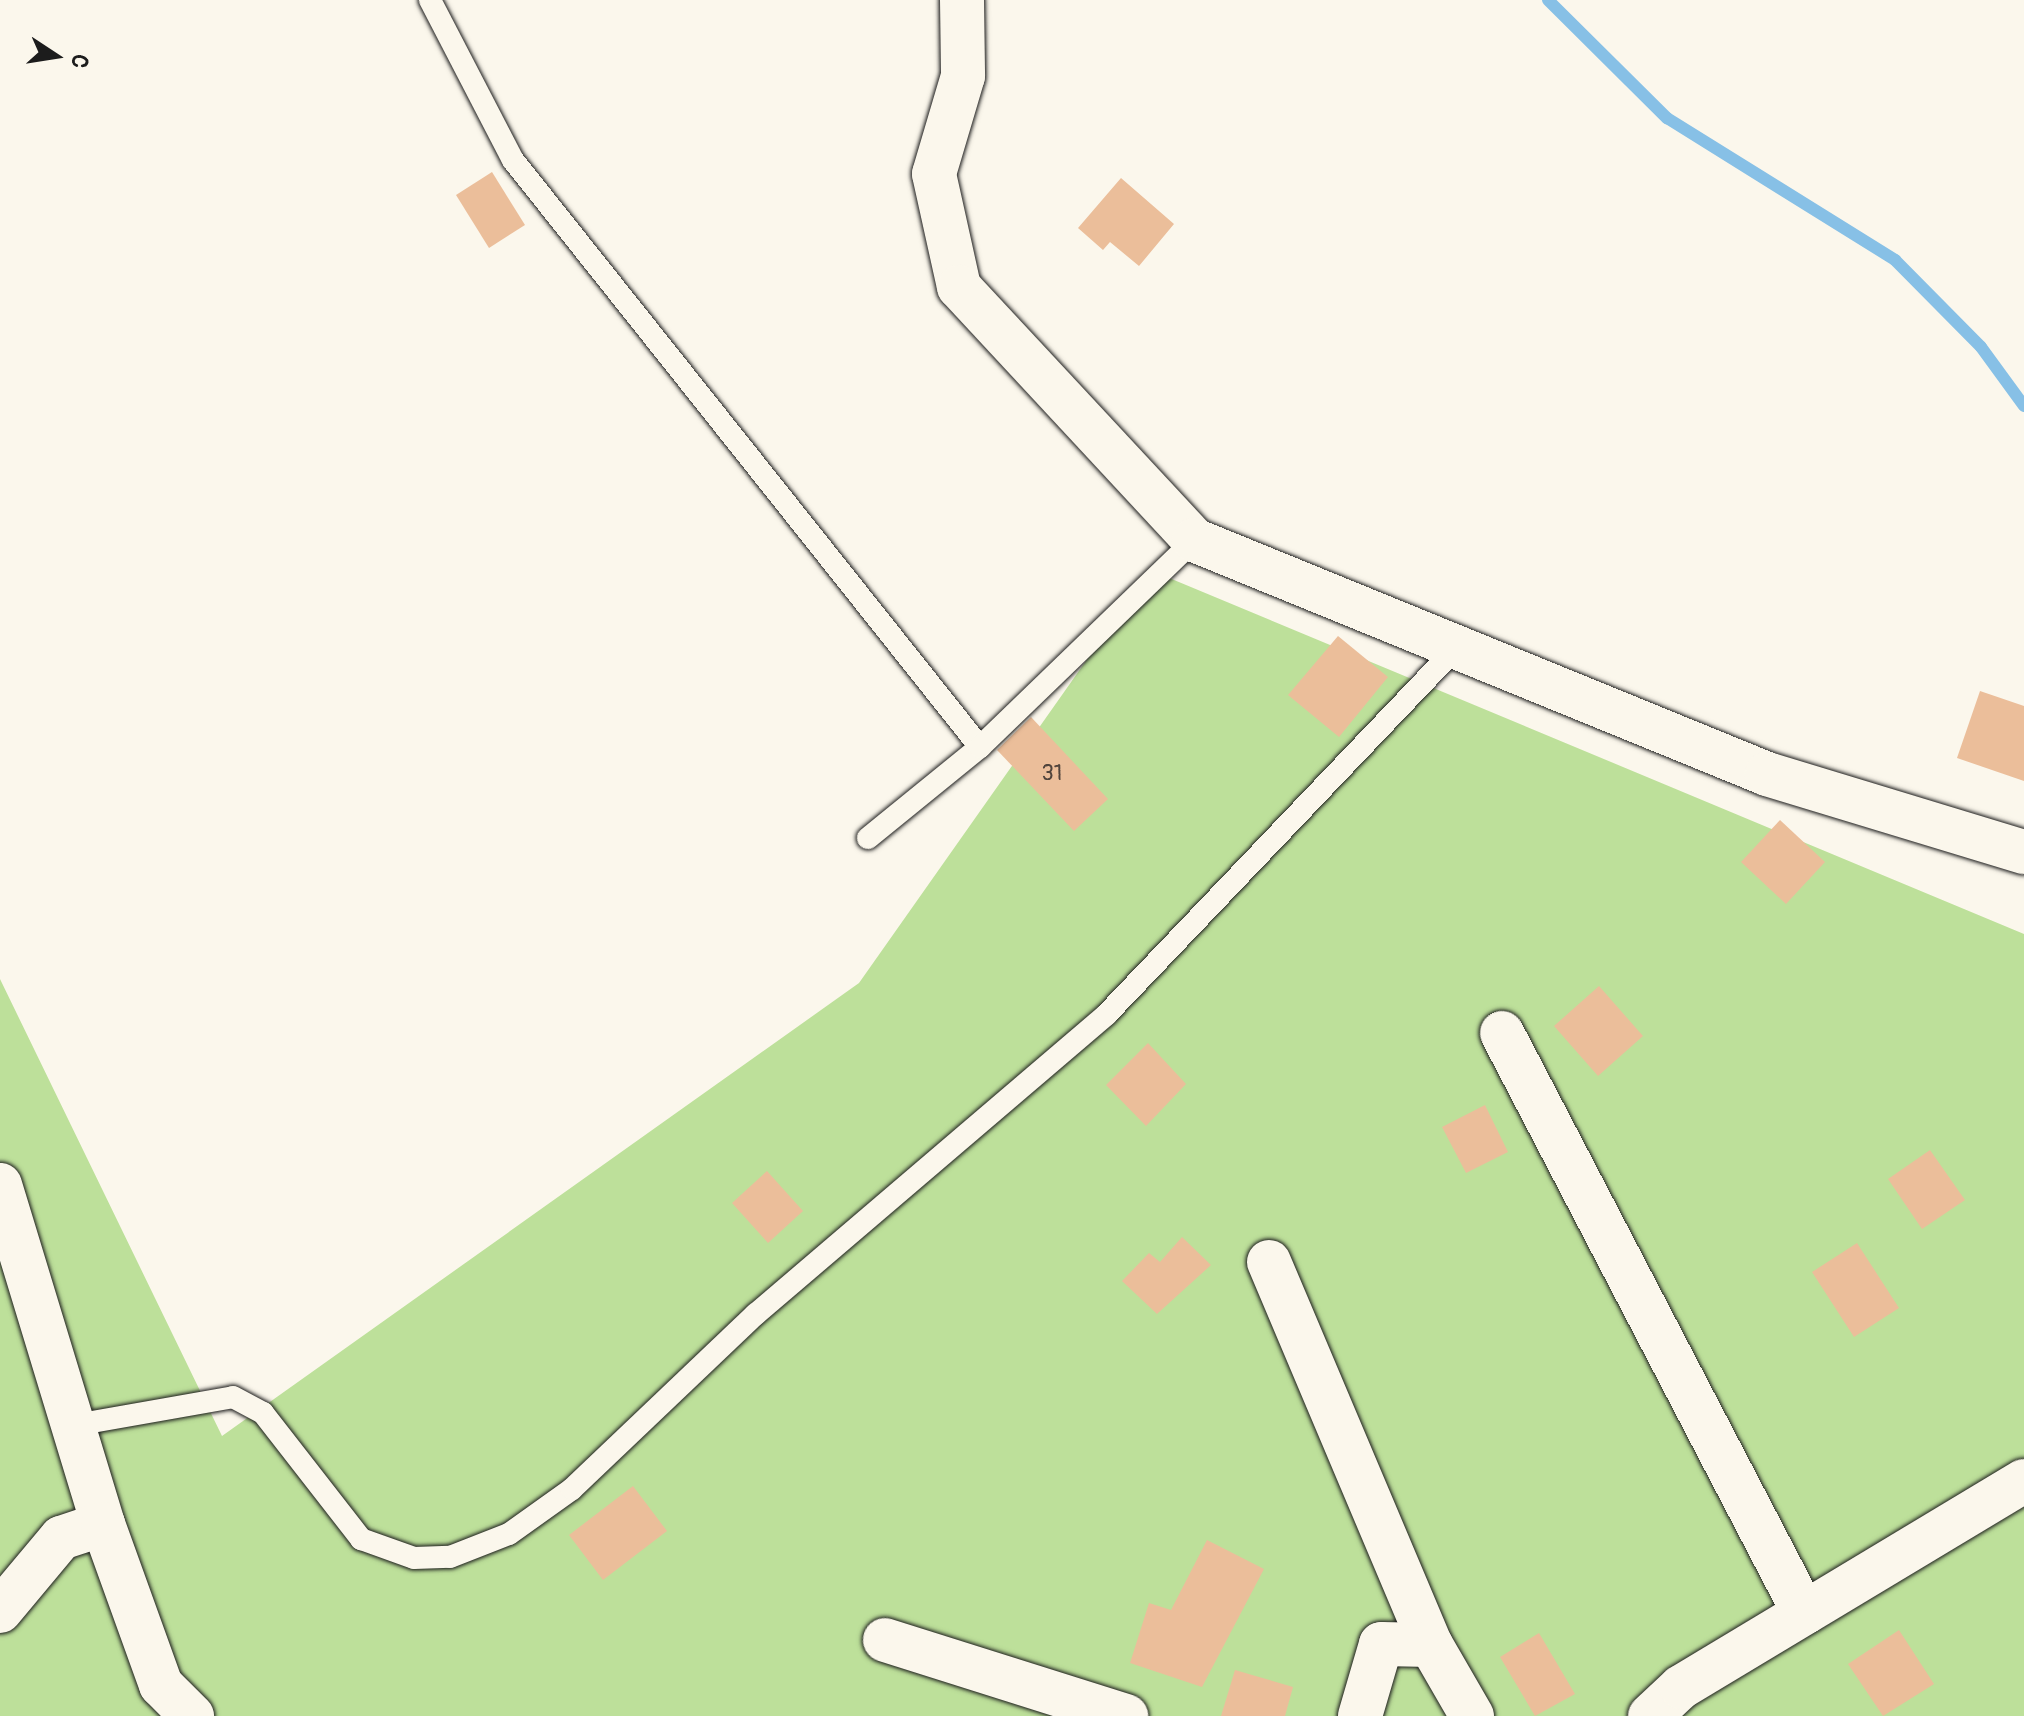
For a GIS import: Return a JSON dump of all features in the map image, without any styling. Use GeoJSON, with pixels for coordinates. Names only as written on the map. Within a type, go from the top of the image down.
{"type":"FeatureCollection","features":[{"type":"Feature","properties":{"kind":"street"},"geometry":{"type":"LineString","coordinates":[[962,0],[963,76],[934,174],[959,287],[1194,540],[1767,774],[2024,852]]}},
{"type":"Feature","properties":{"kind":"street"},"geometry":{"type":"LineString","coordinates":[[1502,1033],[1804,1613]]}},
{"type":"Feature","properties":{"kind":"street"},"geometry":{"type":"LineString","coordinates":[[5,1209],[75,1425],[103,1524],[161,1685],[192,1716]]}},
{"type":"Feature","properties":{"kind":"street"},"geometry":{"type":"LineString","coordinates":[[1269,1262],[1431,1645],[1472,1716]]}},
{"type":"Feature","properties":{"kind":"street"},"geometry":{"type":"LineString","coordinates":[[1650,1716],[1681,1687],[2024,1481]]}},
{"type":"Feature","properties":{"kind":"street"},"geometry":{"type":"LineString","coordinates":[[0,1611],[61,1538],[103,1524]]}},
{"type":"Feature","properties":{"kind":"street"},"geometry":{"type":"LineString","coordinates":[[885,1640],[1126,1716]]}},
{"type":"Feature","properties":{"kind":"street"},"geometry":{"type":"LineString","coordinates":[[1360,1716],[1381,1644],[1431,1645]]}},
{"type":"Feature","properties":{"kind":"lane"},"geometry":{"type":"LineString","coordinates":[[430,0],[513,160],[980,747]]}},
{"type":"Feature","properties":{"kind":"lane"},"geometry":{"type":"LineString","coordinates":[[868,838],[980,747],[1194,540]]}},
{"type":"Feature","properties":{"kind":"lane"},"geometry":{"type":"LineString","coordinates":[[75,1425],[233,1397],[263,1413],[361,1539],[414,1558],[450,1557],[509,1534],[572,1489],[756,1314],[1106,1015],[1457,647]]}},
{"type":"Feature","properties":{"kind":"green space"},"geometry":{"type":"Polygon","coordinates":[[[1150,570],[2024,934],[2024,1716],[0,1716],[0,979],[222,1436],[859,983],[1150,570]]]}},
{"type":"Feature","properties":{"kind":"building"},"geometry":{"type":"Polygon","coordinates":[[[492,172],[525,225],[489,248],[456,195],[492,172]]]}},
{"type":"Feature","properties":{"kind":"building"},"geometry":{"type":"Polygon","coordinates":[[[1121,178],[1174,224],[1139,266],[1110,242],[1103,250],[1078,228],[1121,178]]]}},
{"type":"Feature","properties":{"kind":"building"},"geometry":{"type":"Polygon","coordinates":[[[1338,636],[1388,677],[1339,737],[1288,695],[1338,636]]]}},
{"type":"Feature","properties":{"kind":"building"},"geometry":{"type":"Polygon","coordinates":[[[1980,691],[2024,706],[2024,781],[1957,758],[1980,691]]]}},
{"type":"Feature","properties":{"kind":"building"},"geometry":{"type":"Polygon","coordinates":[[[1031,717],[1108,799],[1074,831],[997,750],[1031,717]]]}},
{"type":"Feature","properties":{"kind":"building"},"geometry":{"type":"Polygon","coordinates":[[[1780,820],[1825,862],[1786,904],[1741,862],[1780,820]]]}},
{"type":"Feature","properties":{"kind":"building"},"geometry":{"type":"Polygon","coordinates":[[[1599,986],[1643,1036],[1598,1076],[1554,1026],[1599,986]]]}},
{"type":"Feature","properties":{"kind":"building"},"geometry":{"type":"Polygon","coordinates":[[[1148,1043],[1186,1084],[1146,1126],[1106,1085],[1148,1043]]]}},
{"type":"Feature","properties":{"kind":"building"},"geometry":{"type":"Polygon","coordinates":[[[1485,1105],[1508,1152],[1466,1173],[1442,1127],[1485,1105]]]}},
{"type":"Feature","properties":{"kind":"building"},"geometry":{"type":"Polygon","coordinates":[[[1930,1150],[1965,1200],[1922,1229],[1888,1179],[1930,1150]]]}},
{"type":"Feature","properties":{"kind":"building"},"geometry":{"type":"Polygon","coordinates":[[[767,1171],[803,1211],[768,1243],[732,1203],[767,1171]]]}},
{"type":"Feature","properties":{"kind":"building"},"geometry":{"type":"Polygon","coordinates":[[[1182,1237],[1211,1265],[1157,1314],[1122,1281],[1149,1253],[1160,1262],[1182,1237]]]}},
{"type":"Feature","properties":{"kind":"building"},"geometry":{"type":"Polygon","coordinates":[[[1857,1243],[1899,1308],[1854,1337],[1812,1272],[1857,1243]]]}},
{"type":"Feature","properties":{"kind":"building"},"geometry":{"type":"Polygon","coordinates":[[[633,1486],[667,1531],[603,1580],[569,1535],[633,1486]]]}},
{"type":"Feature","properties":{"kind":"building"},"geometry":{"type":"Polygon","coordinates":[[[1207,1540],[1264,1569],[1202,1687],[1130,1663],[1149,1603],[1171,1610],[1207,1540]]]}},
{"type":"Feature","properties":{"kind":"building"},"geometry":{"type":"Polygon","coordinates":[[[1899,1630],[1934,1684],[1883,1716],[1848,1664],[1899,1630]]]}},
{"type":"Feature","properties":{"kind":"building"},"geometry":{"type":"Polygon","coordinates":[[[1539,1633],[1575,1694],[1535,1716],[1500,1657],[1539,1633]]]}},
{"type":"Feature","properties":{"kind":"building"},"geometry":{"type":"Polygon","coordinates":[[[1235,1670],[1293,1687],[1285,1716],[1221,1716],[1235,1670]]]}},
{"type":"Feature","properties":{"kind":"waterway"},"geometry":{"type":"LineString","coordinates":[[1548,0],[1667,118],[1895,260],[1981,347],[2024,406]]}}]}
